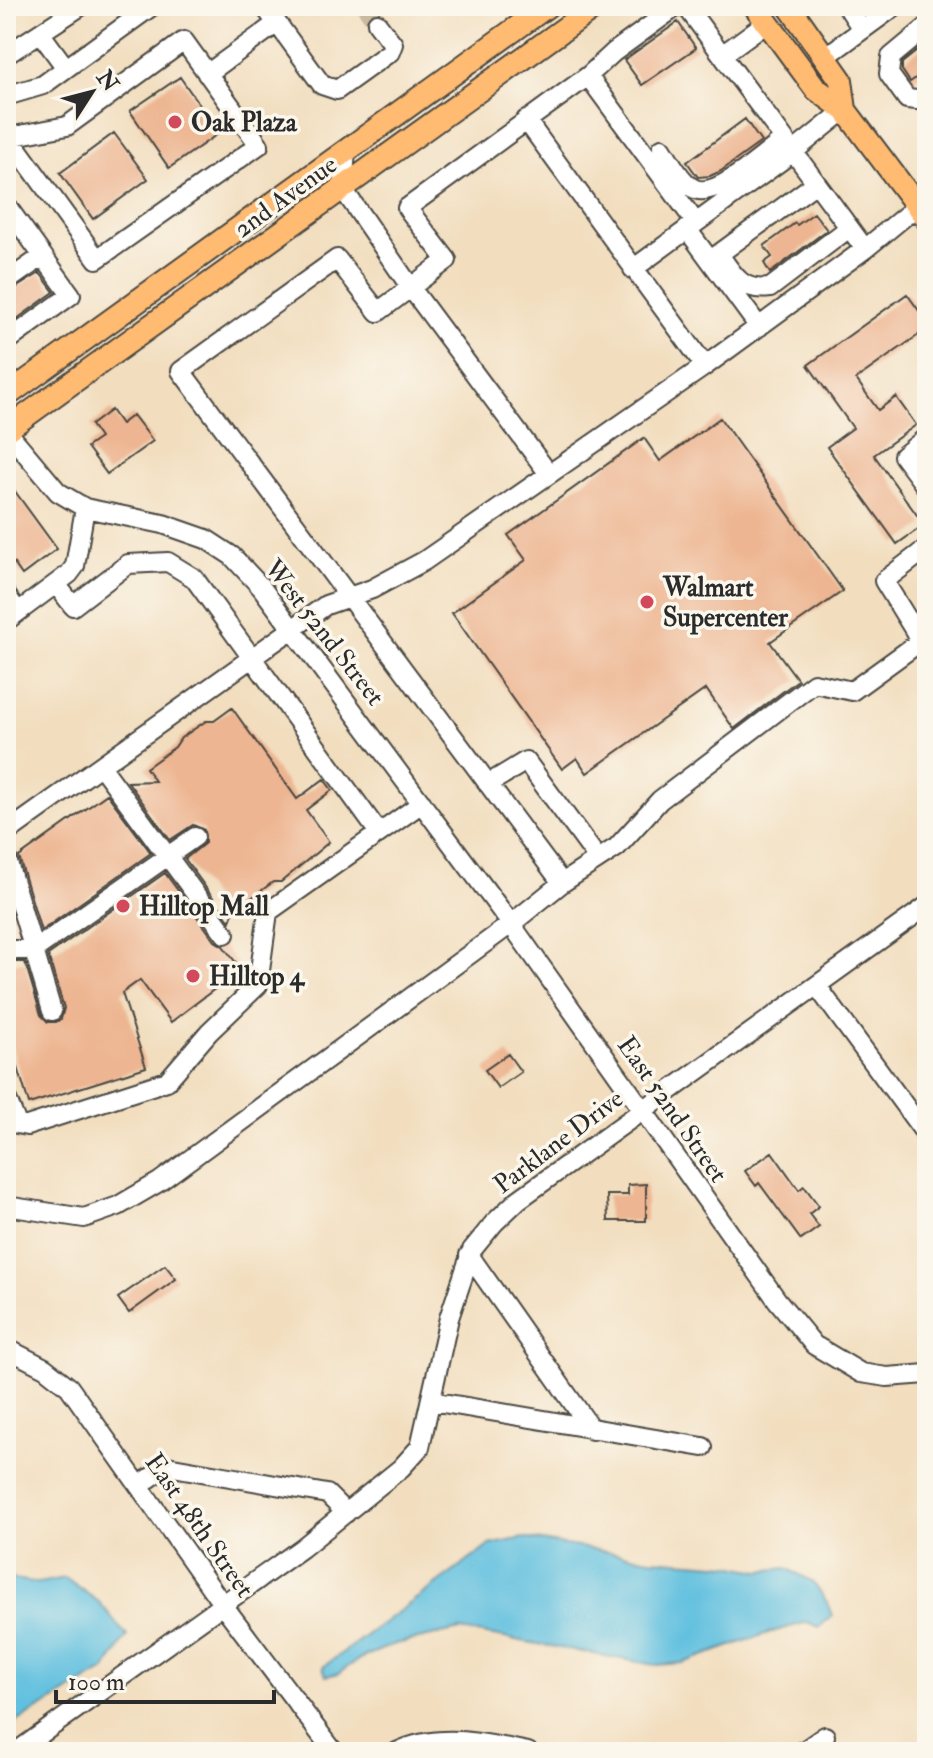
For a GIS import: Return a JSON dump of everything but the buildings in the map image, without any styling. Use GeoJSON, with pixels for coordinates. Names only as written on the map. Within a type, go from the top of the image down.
{"type":"FeatureCollection","features":[{"type":"Feature","properties":{"kind":"main road","name":"2nd Avenue"},"geometry":{"type":"LineString","coordinates":[[6,396],[547,6]]}},
{"type":"Feature","properties":{"kind":"main road","name":"2nd Avenue"},"geometry":{"type":"LineString","coordinates":[[6,430],[596,6]]}},
{"type":"Feature","properties":{"kind":"main road"},"geometry":{"type":"LineString","coordinates":[[789,6],[841,80],[845,110]]}},
{"type":"Feature","properties":{"kind":"main road"},"geometry":{"type":"LineString","coordinates":[[761,14],[816,89],[845,110],[924,207]]}},
{"type":"Feature","properties":{"kind":"street"},"geometry":{"type":"LineString","coordinates":[[6,55],[81,6]]}},
{"type":"Feature","properties":{"kind":"street"},"geometry":{"type":"LineString","coordinates":[[6,96],[43,85],[152,6]]}},
{"type":"Feature","properties":{"kind":"street"},"geometry":{"type":"LineString","coordinates":[[264,6],[322,85],[337,90],[390,52],[393,44],[377,23]]}},
{"type":"Feature","properties":{"kind":"street"},"geometry":{"type":"LineString","coordinates":[[562,883],[181,371],[337,259],[378,312],[411,288],[447,260],[407,208],[588,76],[614,52],[677,6]]}},
{"type":"Feature","properties":{"kind":"street"},"geometry":{"type":"LineString","coordinates":[[686,6],[865,249]]}},
{"type":"Feature","properties":{"kind":"street"},"geometry":{"type":"LineString","coordinates":[[847,6],[862,29]]}},
{"type":"Feature","properties":{"kind":"street"},"geometry":{"type":"LineString","coordinates":[[825,57],[895,6]]}},
{"type":"Feature","properties":{"kind":"street"},"geometry":{"type":"LineString","coordinates":[[722,55],[761,14]]}},
{"type":"Feature","properties":{"kind":"street"},"geometry":{"type":"LineString","coordinates":[[207,74],[277,23]]}},
{"type":"Feature","properties":{"kind":"street"},"geometry":{"type":"LineString","coordinates":[[927,27],[891,57],[889,74],[907,99],[927,101]]}},
{"type":"Feature","properties":{"kind":"street"},"geometry":{"type":"LineString","coordinates":[[41,34],[66,68]]}},
{"type":"Feature","properties":{"kind":"street"},"geometry":{"type":"LineString","coordinates":[[184,41],[259,145],[97,259],[8,135],[67,126],[184,41]]}},
{"type":"Feature","properties":{"kind":"street"},"geometry":{"type":"LineString","coordinates":[[588,76],[759,327]]}},
{"type":"Feature","properties":{"kind":"street"},"geometry":{"type":"LineString","coordinates":[[662,148],[686,183],[694,190],[704,191],[728,182],[845,110]]}},
{"type":"Feature","properties":{"kind":"street"},"geometry":{"type":"LineString","coordinates":[[526,120],[705,366]]}},
{"type":"Feature","properties":{"kind":"street"},"geometry":{"type":"LineString","coordinates":[[633,269],[789,146]]}},
{"type":"Feature","properties":{"kind":"street"},"geometry":{"type":"LineString","coordinates":[[346,151],[343,189],[411,288],[549,474]]}},
{"type":"Feature","properties":{"kind":"street"},"geometry":{"type":"LineString","coordinates":[[714,257],[816,183]]}},
{"type":"Feature","properties":{"kind":"street"},"geometry":{"type":"LineString","coordinates":[[6,205],[71,295],[6,342]]}},
{"type":"Feature","properties":{"kind":"street"},"geometry":{"type":"LineString","coordinates":[[6,833],[326,605],[372,589],[424,561],[705,366],[924,207]]}},
{"type":"Feature","properties":{"kind":"street"},"geometry":{"type":"LineString","coordinates":[[714,257],[738,281],[758,290],[770,288],[849,228]]}},
{"type":"Feature","properties":{"kind":"street"},"geometry":{"type":"LineString","coordinates":[[6,282],[43,256]]}},
{"type":"Feature","properties":{"kind":"street","name":"West 52nd Street"},"geometry":{"type":"LineString","coordinates":[[6,430],[58,492],[85,508],[163,524],[206,539],[232,556],[261,587],[422,803]]}},
{"type":"Feature","properties":{"kind":"street"},"geometry":{"type":"LineString","coordinates":[[927,437],[903,456],[927,488]]}},
{"type":"Feature","properties":{"kind":"street"},"geometry":{"type":"LineString","coordinates":[[6,595],[12,616],[75,566],[85,508]]}},
{"type":"Feature","properties":{"kind":"street"},"geometry":{"type":"LineString","coordinates":[[6,1206],[84,1218],[118,1206],[159,1182],[511,924],[562,883],[617,847],[660,800],[814,683],[852,691],[921,641],[884,581],[927,548]]}},
{"type":"Feature","properties":{"kind":"street"},"geometry":{"type":"LineString","coordinates":[[56,584],[73,606],[128,564],[168,562],[194,578],[379,833]]}},
{"type":"Feature","properties":{"kind":"street"},"geometry":{"type":"LineString","coordinates":[[488,784],[526,761],[598,859]]}},
{"type":"Feature","properties":{"kind":"street"},"geometry":{"type":"LineString","coordinates":[[101,766],[225,934]]}},
{"type":"Feature","properties":{"kind":"street"},"geometry":{"type":"LineString","coordinates":[[6,1097],[17,1124],[27,1126],[167,1081],[209,1032],[258,985],[268,912],[422,803]]}},
{"type":"Feature","properties":{"kind":"street","name":"East 52nd Street"},"geometry":{"type":"LineString","coordinates":[[422,803],[777,1300],[814,1345],[861,1373],[887,1377],[927,1374]]}},
{"type":"Feature","properties":{"kind":"street"},"geometry":{"type":"LineString","coordinates":[[6,950],[34,950],[195,837]]}},
{"type":"Feature","properties":{"kind":"street"},"geometry":{"type":"LineString","coordinates":[[6,856],[52,1011]]}},
{"type":"Feature","properties":{"kind":"street","name":"Parklane Drive"},"geometry":{"type":"LineString","coordinates":[[16,1752],[223,1605],[401,1468],[420,1447],[449,1318],[469,1255],[494,1223],[518,1200],[927,906]]}},
{"type":"Feature","properties":{"kind":"street"},"geometry":{"type":"LineString","coordinates":[[817,986],[927,1136]]}},
{"type":"Feature","properties":{"kind":"street"},"geometry":{"type":"LineString","coordinates":[[469,1255],[592,1430]]}},
{"type":"Feature","properties":{"kind":"street","name":"East 48th Street"},"geometry":{"type":"LineString","coordinates":[[6,1348],[45,1368],[69,1387],[223,1605],[334,1752]]}},
{"type":"Feature","properties":{"kind":"street"},"geometry":{"type":"LineString","coordinates":[[431,1401],[703,1447]]}},
{"type":"Feature","properties":{"kind":"street"},"geometry":{"type":"LineString","coordinates":[[140,1485],[167,1466],[327,1494],[346,1513]]}},
{"type":"Feature","properties":{"kind":"street"},"geometry":{"type":"LineString","coordinates":[[802,1752],[825,1736]]}},
{"type":"Feature","properties":{"kind":"street"},"geometry":{"type":"LineString","coordinates":[[397,1752],[434,1741],[482,1742],[528,1752]]}},
{"type":"Feature","properties":{"kind":"water"},"geometry":{"type":"Polygon","coordinates":[[[523,1538],[651,1559],[729,1565],[760,1571],[786,1568],[812,1581],[827,1602],[832,1616],[819,1627],[807,1622],[683,1663],[655,1665],[460,1630],[395,1644],[361,1658],[339,1673],[326,1676],[323,1667],[490,1545],[523,1538]]]}},
{"type":"Feature","properties":{"kind":"water"},"geometry":{"type":"Polygon","coordinates":[[[6,1569],[14,1579],[38,1583],[65,1578],[99,1602],[127,1636],[105,1670],[8,1727],[6,1569]]]}},
{"type":"Feature","properties":{"kind":"tunnel"},"geometry":{"type":"LineString","coordinates":[[365,6],[377,23]]}},
{"type":"Feature","properties":{"kind":"place","name":"Oak Plaza"},"geometry":{"type":"Point","coordinates":[175,122]}},
{"type":"Feature","properties":{"kind":"place","name":"Walmart Supercenter"},"geometry":{"type":"Point","coordinates":[647,602]}},
{"type":"Feature","properties":{"kind":"place","name":"Hilltop Mall"},"geometry":{"type":"Point","coordinates":[123,906]}},
{"type":"Feature","properties":{"kind":"place","name":"Hilltop 4"},"geometry":{"type":"Point","coordinates":[193,976]}}]}
